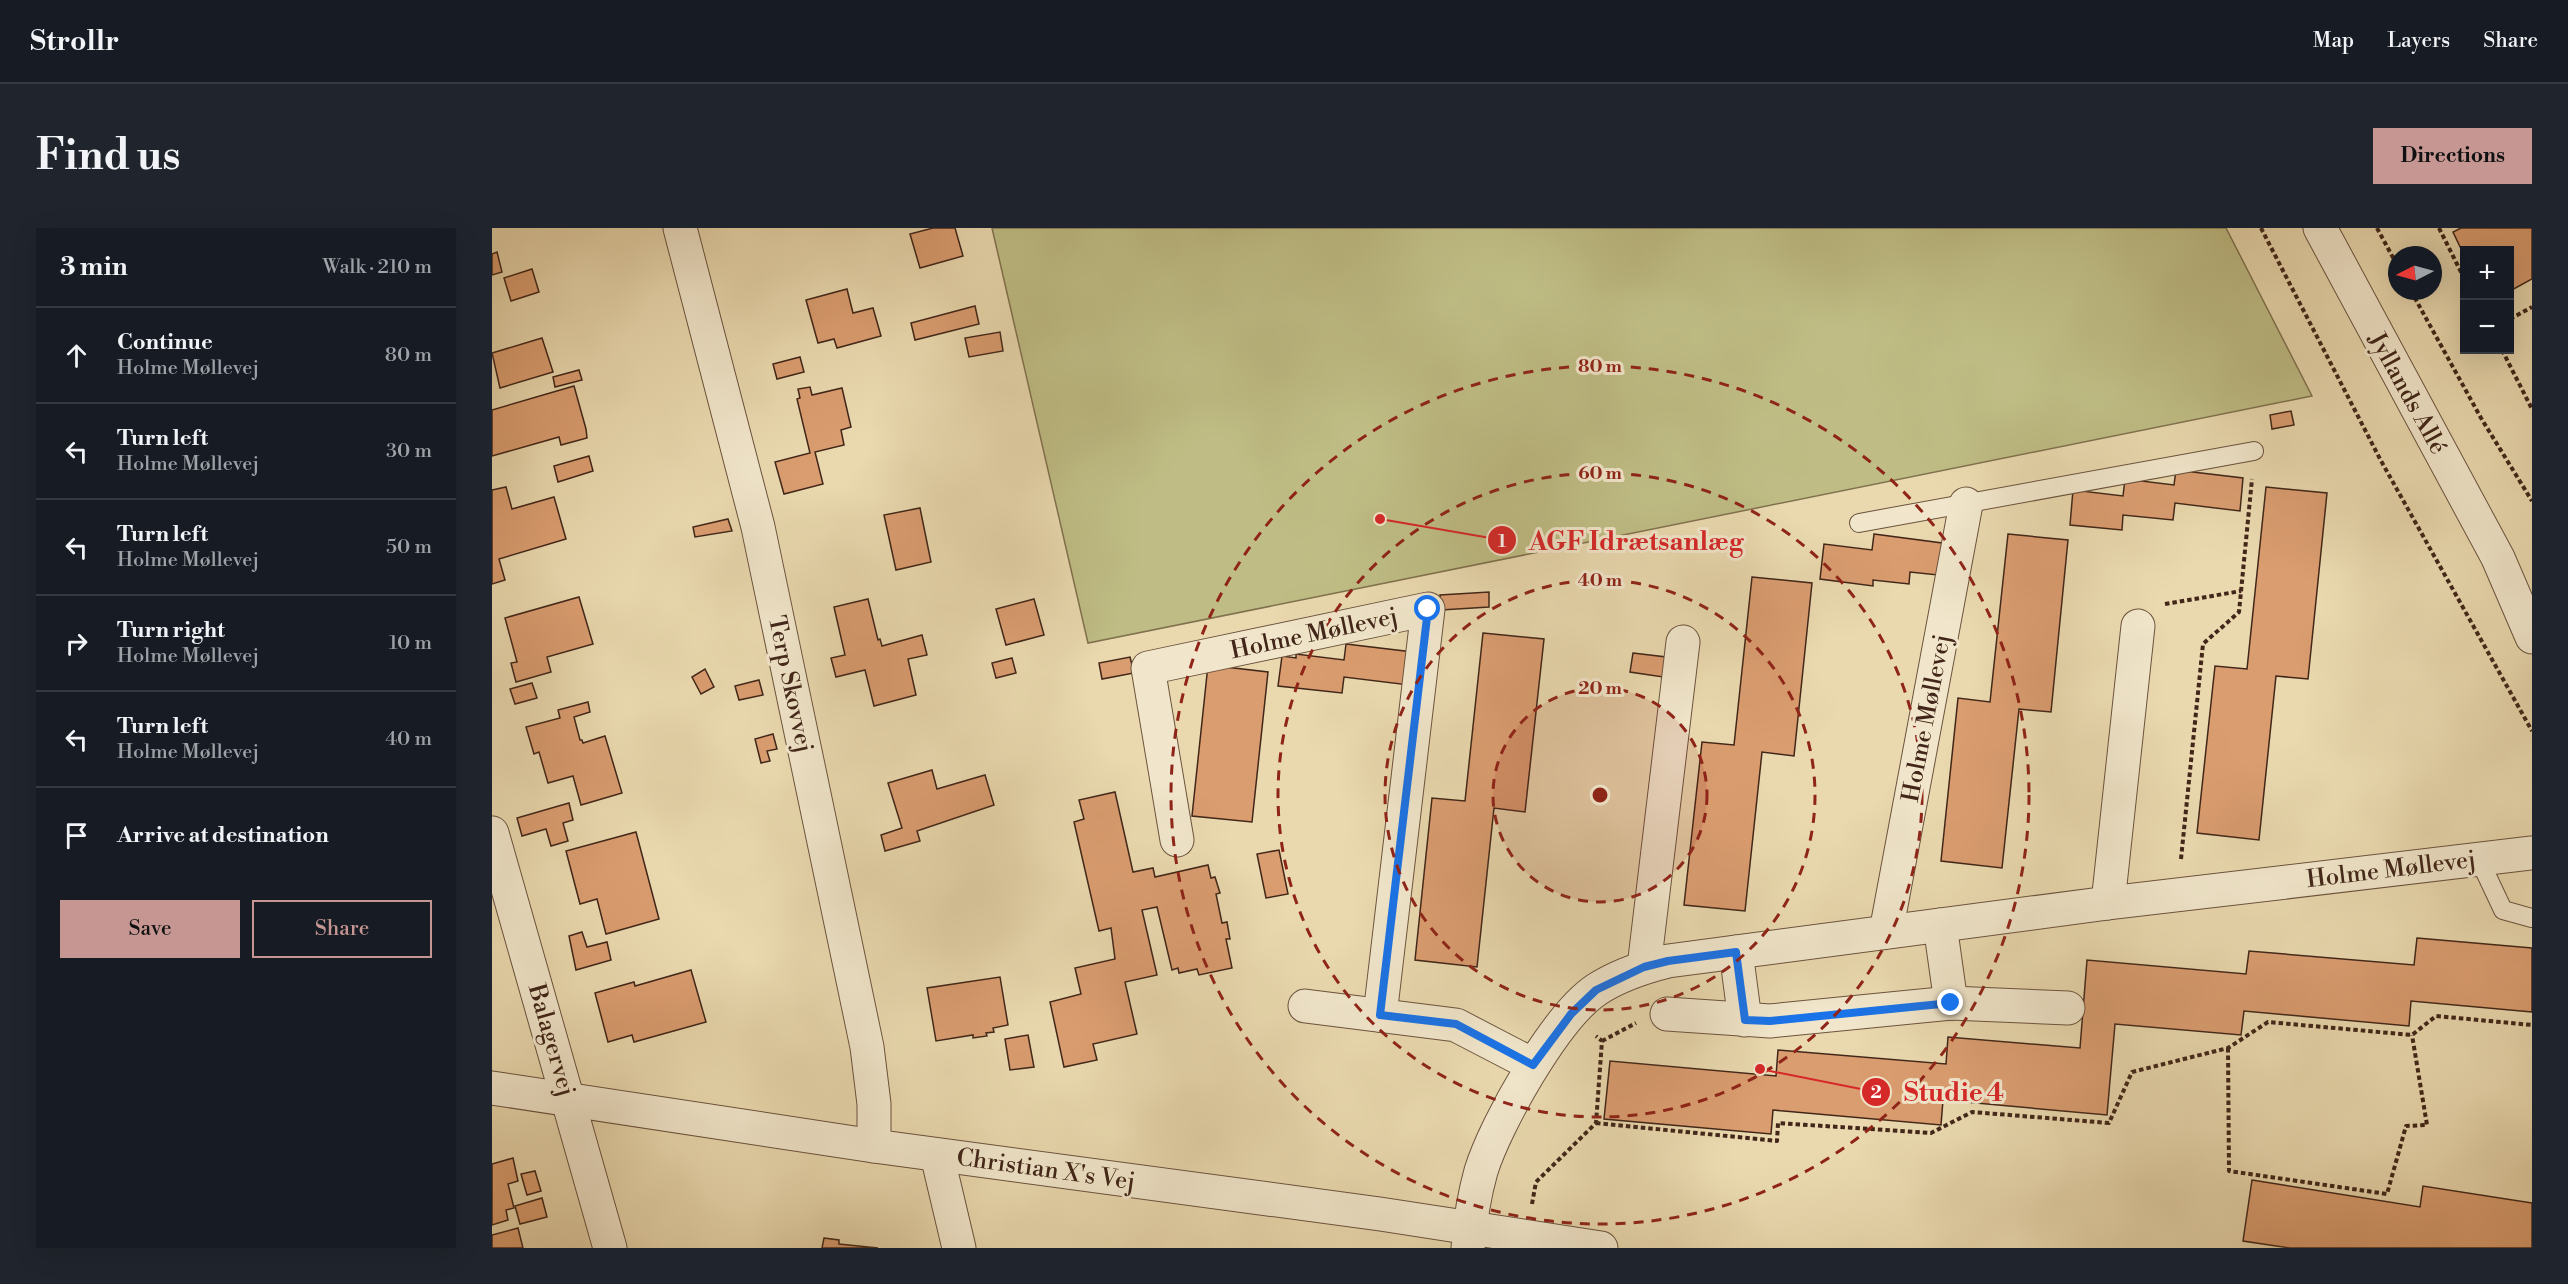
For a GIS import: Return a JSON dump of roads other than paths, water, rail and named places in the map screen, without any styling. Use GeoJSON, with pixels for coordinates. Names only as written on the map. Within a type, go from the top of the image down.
{"type":"FeatureCollection","features":[{"type":"Feature","properties":{"kind":"street","name":"Terp Skovvej"},"geometry":{"type":"LineString","coordinates":[[680,228],[758,527],[867,1047],[874,1104],[874,1146]]}},
{"type":"Feature","properties":{"kind":"street","name":"Jyllands Allé"},"geometry":{"type":"LineString","coordinates":[[2320,228],[2498,558],[2532,637]]}},
{"type":"Feature","properties":{"kind":"street","name":"Holme Møllevej"},"geometry":{"type":"LineString","coordinates":[[1886,932],[1966,504]]}},
{"type":"Feature","properties":{"kind":"street","name":"Jyllands Allé"},"geometry":{"type":"LineString","coordinates":[[2498,558],[2532,604]]}},
{"type":"Feature","properties":{"kind":"street","name":"Holme Møllevej"},"geometry":{"type":"LineString","coordinates":[[1177,840],[1148,668],[1428,609],[1380,1015]]}},
{"type":"Feature","properties":{"kind":"street"},"geometry":{"type":"LineString","coordinates":[[2108,903],[2138,626]]}},
{"type":"Feature","properties":{"kind":"street"},"geometry":{"type":"LineString","coordinates":[[1644,967],[1683,642]]}},
{"type":"Feature","properties":{"kind":"street","name":"Balagervej"},"geometry":{"type":"LineString","coordinates":[[492,833],[610,1248]]}},
{"type":"Feature","properties":{"kind":"street","name":"Holme Møllevej"},"geometry":{"type":"LineString","coordinates":[[1469,1238],[1482,1168],[1510,1105],[1533,1065],[1571,1014],[1596,990],[1644,967],[1668,961],[2108,903],[2532,852]]}},
{"type":"Feature","properties":{"kind":"street"},"geometry":{"type":"LineString","coordinates":[[1940,925],[1951,1003]]}},
{"type":"Feature","properties":{"kind":"street"},"geometry":{"type":"LineString","coordinates":[[1736,952],[1745,1020]]}},
{"type":"Feature","properties":{"kind":"street"},"geometry":{"type":"LineString","coordinates":[[1667,1014],[1770,1021],[1951,1003],[2068,1008]]}},
{"type":"Feature","properties":{"kind":"street"},"geometry":{"type":"LineString","coordinates":[[1305,1006],[1456,1024],[1533,1065]]}},
{"type":"Feature","properties":{"kind":"street","name":"Christian X's Vej"},"geometry":{"type":"LineString","coordinates":[[492,1088],[1469,1238],[1527,1237],[1600,1248]]}},
{"type":"Feature","properties":{"kind":"street"},"geometry":{"type":"LineString","coordinates":[[937,1155],[959,1248]]}},
{"type":"Feature","properties":{"kind":"lane"},"geometry":{"type":"LineString","coordinates":[[1859,524],[2254,451]]}},
{"type":"Feature","properties":{"kind":"lane"},"geometry":{"type":"LineString","coordinates":[[2479,859],[2503,910],[2532,918]]}},
{"type":"Feature","properties":{"kind":"place","name":"AGF Idrætsanlæg"},"geometry":{"type":"Point","coordinates":[1380,519]}},
{"type":"Feature","properties":{"kind":"place","name":"Studie 4"},"geometry":{"type":"Point","coordinates":[1760,1069]}}]}
